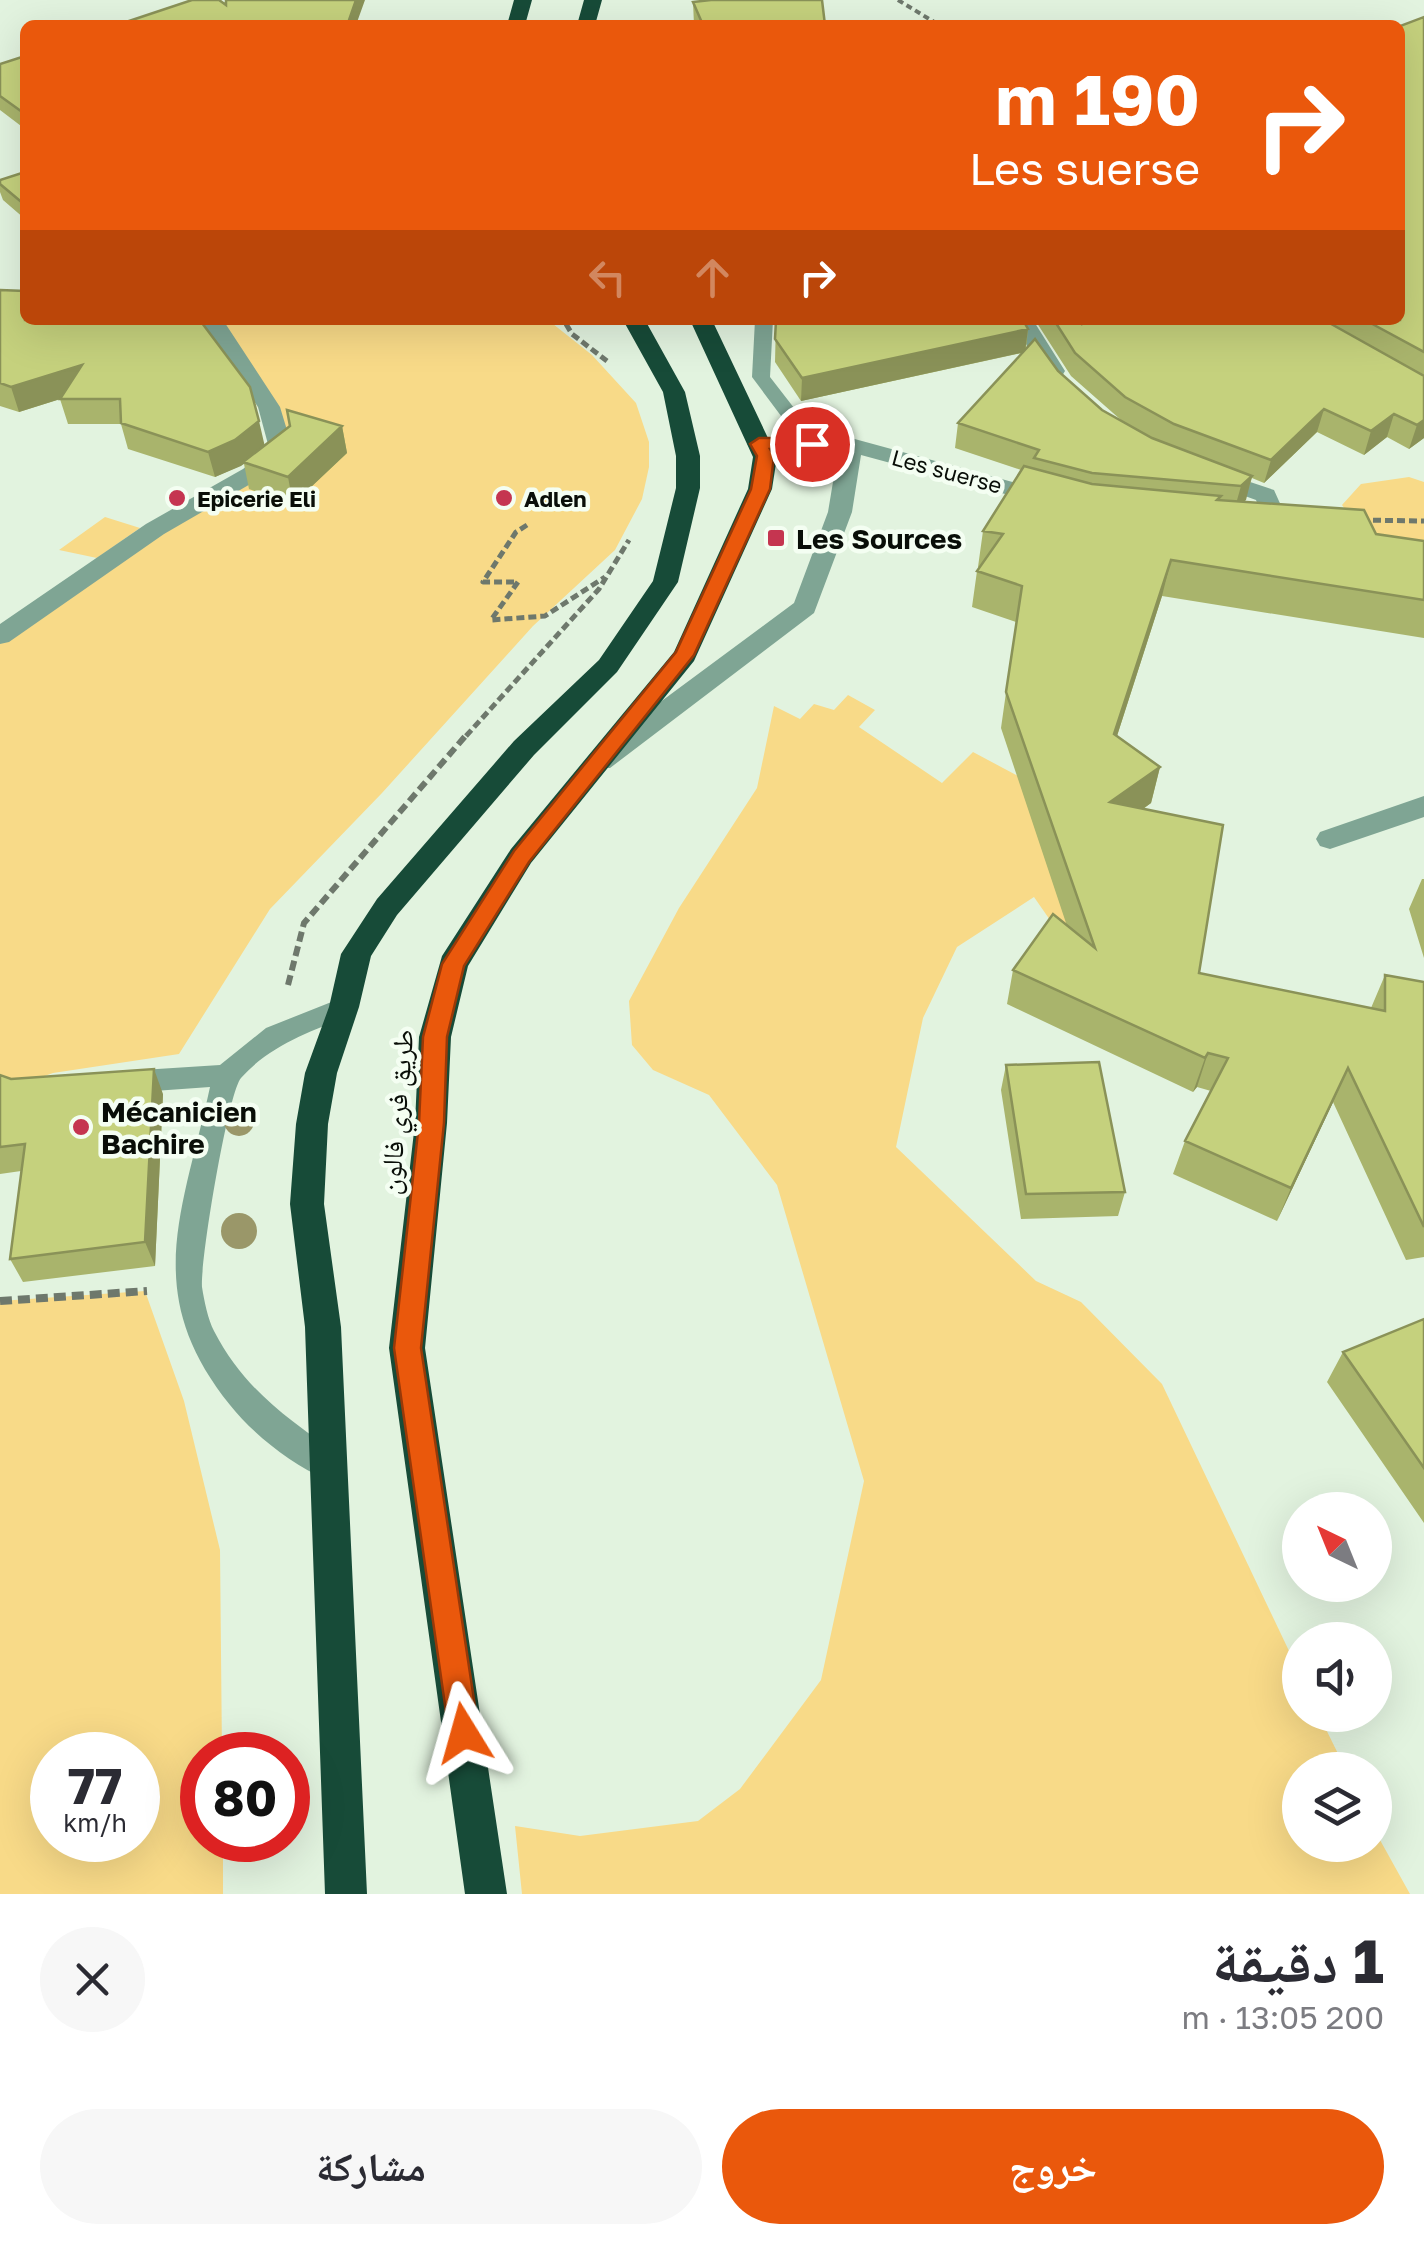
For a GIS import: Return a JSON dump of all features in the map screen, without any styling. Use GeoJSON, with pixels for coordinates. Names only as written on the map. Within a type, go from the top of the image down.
{"type":"FeatureCollection","features":[{"type":"Feature","properties":{"kind":"highway"},"geometry":{"type":"LineString","coordinates":[[346,1894],[322,1327],[307,1204],[312,1124],[321,1073],[344,1008],[356,954],[387,907],[524,748],[608,666],[664,582],[688,488],[688,456],[674,392],[637,325]]}},
{"type":"Feature","properties":{"kind":"highway","name":"طريق فري فالون"},"geometry":{"type":"LineString","coordinates":[[486,1894],[407,1348],[430,1140],[435,1037],[453,964],[521,856],[684,655],[760,489],[766,456],[702,325]]}},
{"type":"Feature","properties":{"kind":"street"},"geometry":{"type":"LineString","coordinates":[[0,636],[155,529],[251,474],[281,450],[269,407],[215,325]]}},
{"type":"Feature","properties":{"kind":"street"},"geometry":{"type":"LineString","coordinates":[[1025,325],[1066,390]]}},
{"type":"Feature","properties":{"kind":"street","name":"Les suerse"},"geometry":{"type":"LineString","coordinates":[[759,444],[851,445],[1068,504]]}},
{"type":"Feature","properties":{"kind":"street"},"geometry":{"type":"LineString","coordinates":[[598,763],[805,607],[840,512],[851,445]]}},
{"type":"Feature","properties":{"kind":"street"},"geometry":{"type":"LineString","coordinates":[[1194,470],[1266,495],[1275,519],[1225,522]]}},
{"type":"Feature","properties":{"kind":"street"},"geometry":{"type":"LineString","coordinates":[[1330,839],[1424,806]]}},
{"type":"Feature","properties":{"kind":"lane"},"geometry":{"type":"LineString","coordinates":[[764,325],[761,378],[812,444]]}},
{"type":"Feature","properties":{"kind":"lane"},"geometry":{"type":"LineString","coordinates":[[96,1084],[226,1075],[275,1035],[344,1008]]}},
{"type":"Feature","properties":{"kind":"lane"},"geometry":{"type":"LineString","coordinates":[[226,1075],[191,1238],[188,1288],[198,1332],[224,1375],[254,1412],[326,1464]]}},
{"type":"Feature","properties":{"kind":"path"},"geometry":{"type":"LineString","coordinates":[[898,0],[931,20]]}},
{"type":"Feature","properties":{"kind":"path"},"geometry":{"type":"LineString","coordinates":[[567,325],[572,334],[618,370]]}},
{"type":"Feature","properties":{"kind":"path"},"geometry":{"type":"LineString","coordinates":[[1350,520],[1424,521]]}},
{"type":"Feature","properties":{"kind":"path"},"geometry":{"type":"LineString","coordinates":[[526,525],[516,532],[483,582],[518,582],[491,620],[545,616],[606,576]]}},
{"type":"Feature","properties":{"kind":"path"},"geometry":{"type":"LineString","coordinates":[[275,1035],[304,923],[606,576],[633,534]]}},
{"type":"Feature","properties":{"kind":"path"},"geometry":{"type":"LineString","coordinates":[[0,1301],[188,1288]]}},
{"type":"Feature","properties":{"kind":"shaded area"},"geometry":{"type":"Polygon","coordinates":[[[215,325],[554,325],[592,355],[636,403],[649,442],[649,467],[642,499],[615,550],[533,626],[382,793],[270,909],[179,1054],[53,1073],[0,1092],[0,636],[280,449],[215,325]]]}},
{"type":"Feature","properties":{"kind":"shaded area"},"geometry":{"type":"Polygon","coordinates":[[[1409,477],[1424,482],[1424,565],[1374,549],[1342,505],[1361,484],[1409,477]]]}},
{"type":"Feature","properties":{"kind":"shaded area"},"geometry":{"type":"Polygon","coordinates":[[[105,517],[140,528],[97,558],[59,550],[105,517]]]}},
{"type":"Feature","properties":{"kind":"shaded area"},"geometry":{"type":"Polygon","coordinates":[[[848,695],[875,710],[859,727],[942,783],[973,752],[1018,776],[1086,926],[1059,933],[1034,897],[957,947],[923,1018],[896,1147],[1036,1281],[1081,1302],[1162,1384],[1282,1636],[1282,1732],[1327,1732],[1337,1752],[1282,1752],[1282,1862],[1392,1862],[1410,1894],[522,1894],[515,1826],[580,1836],[698,1821],[740,1789],[821,1680],[864,1481],[777,1185],[709,1095],[653,1070],[632,1045],[629,1001],[679,908],[757,788],[774,706],[800,719],[814,704],[834,710],[848,695]]]}},
{"type":"Feature","properties":{"kind":"shaded area"},"geometry":{"type":"Polygon","coordinates":[[[145,1291],[184,1401],[220,1550],[222,1732],[180,1732],[180,1862],[223,1862],[223,1894],[0,1894],[0,1301],[145,1291]]]}},
{"type":"Feature","properties":{"kind":"building"},"geometry":{"type":"Polygon","coordinates":[[[192,0],[219,0],[226,5],[226,0],[356,0],[350,20],[132,20],[192,0]]]}},
{"type":"Feature","properties":{"kind":"building"},"geometry":{"type":"Polygon","coordinates":[[[822,0],[824,20],[701,20],[693,2],[822,0]]]}},
{"type":"Feature","properties":{"kind":"building"},"geometry":{"type":"Polygon","coordinates":[[[1424,17],[1424,352],[1374,325],[1405,325],[1405,24],[1424,17]]]}},
{"type":"Feature","properties":{"kind":"building"},"geometry":{"type":"Polygon","coordinates":[[[20,58],[20,110],[0,96],[0,64],[20,58]]]}},
{"type":"Feature","properties":{"kind":"building"},"geometry":{"type":"Polygon","coordinates":[[[20,174],[20,201],[0,184],[0,180],[20,174]]]}},
{"type":"Feature","properties":{"kind":"building"},"geometry":{"type":"Polygon","coordinates":[[[0,290],[20,291],[20,325],[204,325],[250,387],[259,421],[235,440],[208,452],[121,423],[120,399],[60,399],[82,365],[11,387],[0,383],[0,290]]]}},
{"type":"Feature","properties":{"kind":"building"},"geometry":{"type":"Polygon","coordinates":[[[776,325],[1026,325],[1028,329],[802,378],[775,339],[776,325]]]}},
{"type":"Feature","properties":{"kind":"building"},"geometry":{"type":"Polygon","coordinates":[[[1057,325],[1333,325],[1424,376],[1424,420],[1417,425],[1394,414],[1371,431],[1324,409],[1271,460],[1174,424],[1125,397],[1075,353],[1057,325]]]}},
{"type":"Feature","properties":{"kind":"building"},"geometry":{"type":"Polygon","coordinates":[[[1035,339],[1058,371],[1102,410],[1152,438],[1252,476],[1241,486],[1092,473],[1034,458],[1039,450],[958,423],[1035,339]]]}},
{"type":"Feature","properties":{"kind":"building"},"geometry":{"type":"Polygon","coordinates":[[[287,410],[342,426],[288,477],[243,462],[290,426],[287,410]]]}},
{"type":"Feature","properties":{"kind":"building"},"geometry":{"type":"Polygon","coordinates":[[[1024,466],[1092,484],[1221,496],[1217,500],[1364,510],[1376,534],[1424,541],[1424,600],[1171,560],[1114,734],[1160,767],[1110,802],[1223,825],[1199,973],[1385,1011],[1385,975],[1424,982],[1424,1227],[1348,1068],[1291,1188],[1185,1141],[1228,1058],[1208,1053],[1205,1058],[1013,970],[1053,914],[1095,948],[1006,692],[1022,586],[977,571],[1003,534],[983,531],[1024,466]]]}},
{"type":"Feature","properties":{"kind":"building"},"geometry":{"type":"Polygon","coordinates":[[[1099,1062],[1125,1192],[1026,1194],[1006,1065],[1099,1062]]]}},
{"type":"Feature","properties":{"kind":"building"},"geometry":{"type":"Polygon","coordinates":[[[154,1069],[145,1242],[10,1259],[25,1144],[0,1147],[0,1075],[11,1079],[154,1069]]]}},
{"type":"Feature","properties":{"kind":"building"},"geometry":{"type":"Polygon","coordinates":[[[1424,1319],[1424,1468],[1343,1352],[1424,1319]]]}},
{"type":"Feature","properties":{"kind":"place","name":"Epicerie Eli"},"geometry":{"type":"Point","coordinates":[177,498]}},
{"type":"Feature","properties":{"kind":"place","name":"Adlen"},"geometry":{"type":"Point","coordinates":[504,498]}},
{"type":"Feature","properties":{"kind":"place","name":"Les Sources"},"geometry":{"type":"Point","coordinates":[776,538]}},
{"type":"Feature","properties":{"kind":"place","name":"Mécanicien Bachire"},"geometry":{"type":"Point","coordinates":[81,1127]}},
{"type":"Feature","properties":{"kind":"route"},"geometry":{"type":"LineString","coordinates":[[464,1733],[407,1348],[431,1123],[435,1037],[453,964],[521,856],[684,655],[760,489],[766,456],[759,444],[812,444]]}}]}
